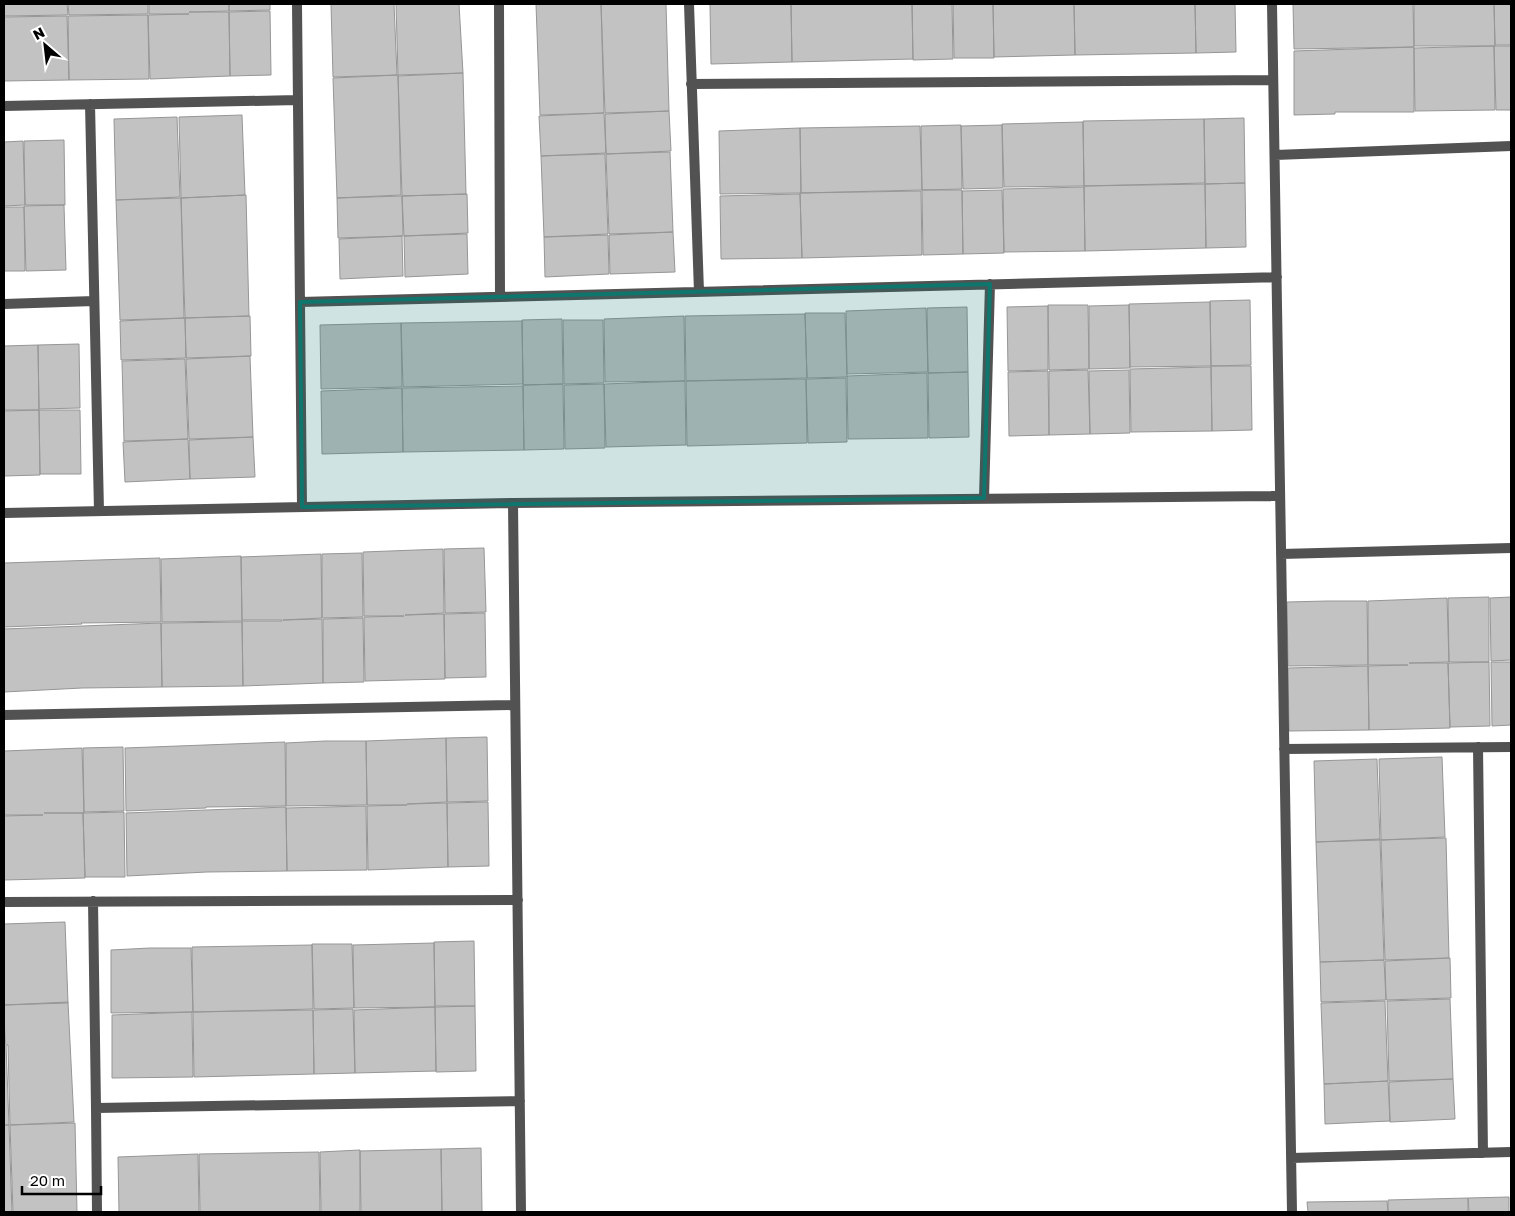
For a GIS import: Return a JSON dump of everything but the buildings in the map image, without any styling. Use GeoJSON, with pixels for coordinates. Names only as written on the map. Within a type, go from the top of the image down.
{"type":"FeatureCollection","features":[{"type":"Feature","properties":{"kind":"street"},"geometry":{"type":"LineString","coordinates":[[297,4],[302,507]]}},
{"type":"Feature","properties":{"kind":"street"},"geometry":{"type":"LineString","coordinates":[[499,4],[500,297]]}},
{"type":"Feature","properties":{"kind":"street"},"geometry":{"type":"LineString","coordinates":[[689,4],[699,292]]}},
{"type":"Feature","properties":{"kind":"street"},"geometry":{"type":"LineString","coordinates":[[1272,4],[1292,1212]]}},
{"type":"Feature","properties":{"kind":"street"},"geometry":{"type":"LineString","coordinates":[[692,84],[1274,80]]}},
{"type":"Feature","properties":{"kind":"street"},"geometry":{"type":"LineString","coordinates":[[4,106],[298,100]]}},
{"type":"Feature","properties":{"kind":"street"},"geometry":{"type":"LineString","coordinates":[[90,104],[99,511]]}},
{"type":"Feature","properties":{"kind":"street"},"geometry":{"type":"LineString","coordinates":[[1275,156],[1511,146]]}},
{"type":"Feature","properties":{"kind":"street"},"geometry":{"type":"LineString","coordinates":[[300,302],[1277,277]]}},
{"type":"Feature","properties":{"kind":"street"},"geometry":{"type":"LineString","coordinates":[[984,498],[990,284]]}},
{"type":"Feature","properties":{"kind":"street"},"geometry":{"type":"LineString","coordinates":[[4,304],[94,301]]}},
{"type":"Feature","properties":{"kind":"street"},"geometry":{"type":"LineString","coordinates":[[4,513],[513,503],[1280,496]]}},
{"type":"Feature","properties":{"kind":"street"},"geometry":{"type":"LineString","coordinates":[[513,503],[521,1212]]}},
{"type":"Feature","properties":{"kind":"street"},"geometry":{"type":"LineString","coordinates":[[1281,554],[1511,548]]}},
{"type":"Feature","properties":{"kind":"street"},"geometry":{"type":"LineString","coordinates":[[4,714],[515,705]]}},
{"type":"Feature","properties":{"kind":"street"},"geometry":{"type":"LineString","coordinates":[[1478,747],[1483,1153]]}},
{"type":"Feature","properties":{"kind":"street"},"geometry":{"type":"LineString","coordinates":[[1284,749],[1511,747]]}},
{"type":"Feature","properties":{"kind":"street"},"geometry":{"type":"LineString","coordinates":[[4,902],[518,900]]}},
{"type":"Feature","properties":{"kind":"street"},"geometry":{"type":"LineString","coordinates":[[93,901],[97,1212]]}},
{"type":"Feature","properties":{"kind":"street"},"geometry":{"type":"LineString","coordinates":[[96,1108],[520,1101]]}},
{"type":"Feature","properties":{"kind":"street"},"geometry":{"type":"LineString","coordinates":[[1291,1158],[1511,1152]]}},
{"type":"Feature","properties":{"kind":"highlighted area"},"geometry":{"type":"Polygon","coordinates":[[[990,284],[984,498],[302,507],[300,302],[990,284]]]}}]}
